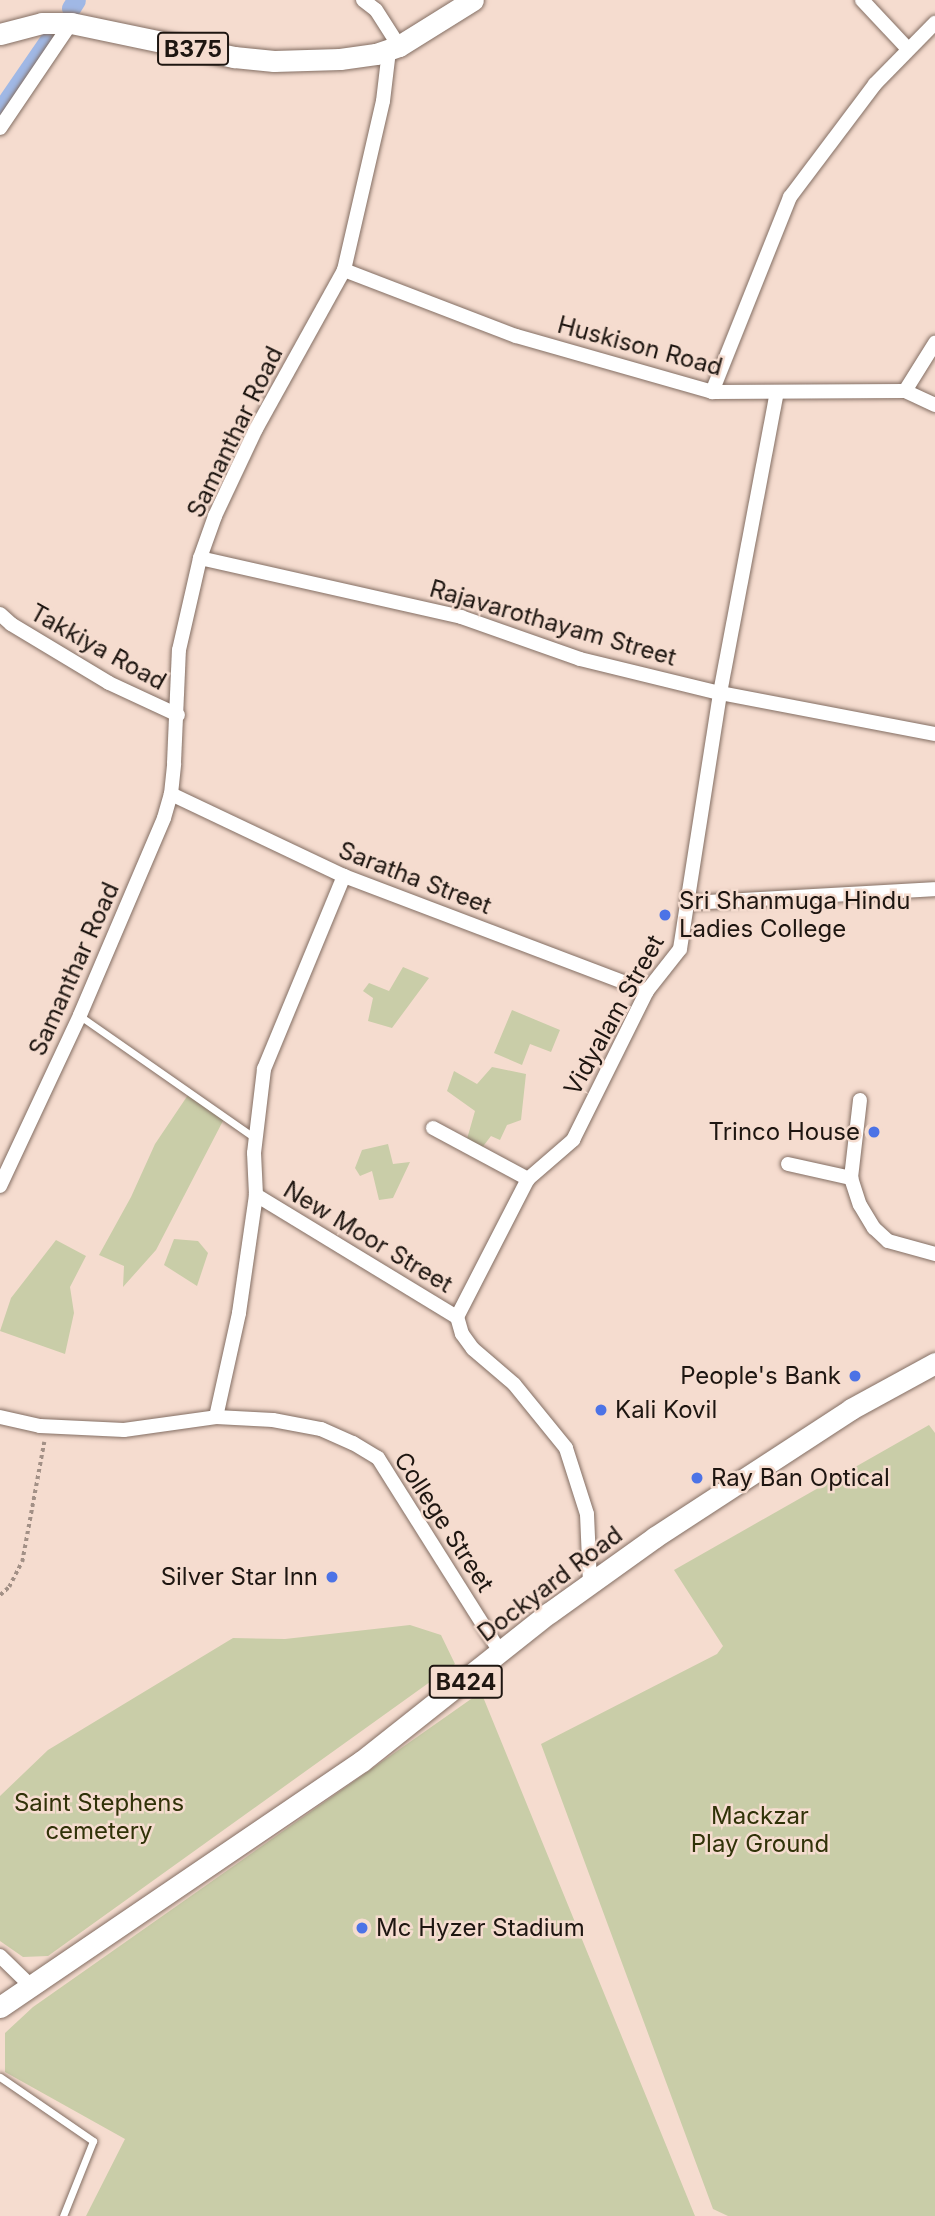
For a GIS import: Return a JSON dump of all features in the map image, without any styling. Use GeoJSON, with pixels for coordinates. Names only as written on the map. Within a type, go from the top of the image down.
{"type":"FeatureCollection","features":[{"type":"Feature","properties":{"kind":"main road","name":"B375"},"geometry":{"type":"LineString","coordinates":[[0,34],[42,23],[71,23],[203,51],[257,59],[321,60],[394,49],[473,0]]}},
{"type":"Feature","properties":{"kind":"main road","name":"Dockyard Road"},"geometry":{"type":"LineString","coordinates":[[0,2007],[145,1906],[329,1785],[590,1583],[771,1459],[862,1403],[935,1363]]}},
{"type":"Feature","properties":{"kind":"street"},"geometry":{"type":"LineString","coordinates":[[363,0],[380,5],[394,49]]}},
{"type":"Feature","properties":{"kind":"street"},"geometry":{"type":"LineString","coordinates":[[862,0],[908,49]]}},
{"type":"Feature","properties":{"kind":"street"},"geometry":{"type":"LineString","coordinates":[[0,128],[71,23]]}},
{"type":"Feature","properties":{"kind":"street"},"geometry":{"type":"LineString","coordinates":[[712,392],[790,197],[875,84],[935,23]]}},
{"type":"Feature","properties":{"kind":"street","name":"Samanthar Road"},"geometry":{"type":"LineString","coordinates":[[0,1186],[80,1015],[153,848],[171,794],[178,715],[179,650],[200,558],[215,516],[256,429],[344,270],[394,49]]}},
{"type":"Feature","properties":{"kind":"street","name":"Huskison Road"},"geometry":{"type":"LineString","coordinates":[[344,270],[516,336],[712,392],[905,391],[935,405]]}},
{"type":"Feature","properties":{"kind":"street"},"geometry":{"type":"LineString","coordinates":[[905,391],[935,343]]}},
{"type":"Feature","properties":{"kind":"street","name":"Vidyalam Street"},"geometry":{"type":"LineString","coordinates":[[457,1317],[528,1179],[573,1140],[647,991],[680,949],[720,693],[777,392]]}},
{"type":"Feature","properties":{"kind":"street","name":"Rajavarothayam Street"},"geometry":{"type":"LineString","coordinates":[[200,558],[461,617],[580,659],[720,693],[935,734]]}},
{"type":"Feature","properties":{"kind":"street","name":"Takkiya Road"},"geometry":{"type":"LineString","coordinates":[[0,614],[10,624],[109,683],[178,715]]}},
{"type":"Feature","properties":{"kind":"street","name":"Saratha Street"},"geometry":{"type":"LineString","coordinates":[[171,794],[344,876],[647,991]]}},
{"type":"Feature","properties":{"kind":"street"},"geometry":{"type":"LineString","coordinates":[[216,1417],[239,1313],[256,1195],[256,1138],[264,1069],[344,876]]}},
{"type":"Feature","properties":{"kind":"street"},"geometry":{"type":"LineString","coordinates":[[688,902],[935,889]]}},
{"type":"Feature","properties":{"kind":"street"},"geometry":{"type":"LineString","coordinates":[[860,1100],[851,1178],[860,1205],[888,1241],[935,1254]]}},
{"type":"Feature","properties":{"kind":"street"},"geometry":{"type":"LineString","coordinates":[[433,1128],[528,1179]]}},
{"type":"Feature","properties":{"kind":"street"},"geometry":{"type":"LineString","coordinates":[[788,1164],[851,1178]]}},
{"type":"Feature","properties":{"kind":"street","name":"New Moor Street"},"geometry":{"type":"LineString","coordinates":[[256,1195],[457,1317]]}},
{"type":"Feature","properties":{"kind":"street"},"geometry":{"type":"LineString","coordinates":[[457,1317],[462,1334],[473,1349],[514,1384],[566,1448],[587,1514],[590,1583]]}},
{"type":"Feature","properties":{"kind":"street","name":"College Street"},"geometry":{"type":"LineString","coordinates":[[0,1417],[47,1426],[124,1430],[216,1417],[273,1420],[321,1429],[378,1458],[501,1653]]}},
{"type":"Feature","properties":{"kind":"street"},"geometry":{"type":"LineString","coordinates":[[0,1956],[32,1986]]}},
{"type":"Feature","properties":{"kind":"lane"},"geometry":{"type":"LineString","coordinates":[[80,1015],[256,1138]]}},
{"type":"Feature","properties":{"kind":"lane"},"geometry":{"type":"LineString","coordinates":[[0,2077],[93,2141],[63,2216]]}},
{"type":"Feature","properties":{"kind":"path"},"geometry":{"type":"LineString","coordinates":[[0,1595],[9,1587],[22,1562],[47,1426]]}},
{"type":"Feature","properties":{"kind":"green space"},"geometry":{"type":"Polygon","coordinates":[[[403,967],[429,978],[392,1028],[368,1021],[373,998],[363,991],[369,983],[389,991],[403,967]]]}},
{"type":"Feature","properties":{"kind":"green space"},"geometry":{"type":"Polygon","coordinates":[[[512,1010],[560,1030],[551,1052],[530,1044],[522,1065],[494,1053],[512,1010]]]}},
{"type":"Feature","properties":{"kind":"green space"},"geometry":{"type":"Polygon","coordinates":[[[492,1067],[526,1074],[521,1120],[507,1125],[500,1140],[491,1136],[481,1149],[467,1139],[475,1111],[447,1091],[454,1071],[477,1084],[492,1067]]]}},
{"type":"Feature","properties":{"kind":"green space"},"geometry":{"type":"Polygon","coordinates":[[[190,1092],[225,1117],[156,1250],[123,1287],[124,1266],[99,1255],[131,1197],[155,1144],[190,1092]]]}},
{"type":"Feature","properties":{"kind":"green space"},"geometry":{"type":"Polygon","coordinates":[[[388,1144],[393,1164],[410,1162],[393,1198],[379,1200],[372,1171],[360,1176],[355,1168],[362,1150],[388,1144]]]}},
{"type":"Feature","properties":{"kind":"green space"},"geometry":{"type":"Polygon","coordinates":[[[174,1239],[198,1241],[208,1253],[197,1286],[164,1265],[174,1239]]]}},
{"type":"Feature","properties":{"kind":"green space"},"geometry":{"type":"Polygon","coordinates":[[[56,1240],[86,1256],[70,1287],[74,1313],[65,1354],[0,1331],[11,1298],[56,1240]]]}},
{"type":"Feature","properties":{"kind":"green space","name":"Mackzar Play Ground"},"geometry":{"type":"Polygon","coordinates":[[[929,1425],[935,1433],[935,2216],[728,2216],[713,2209],[541,1744],[717,1654],[723,1646],[674,1570],[929,1425]]]}},
{"type":"Feature","properties":{"kind":"green space","name":"Saint Stephens cemetery"},"geometry":{"type":"Polygon","coordinates":[[[410,1625],[441,1635],[455,1664],[48,1956],[23,1957],[0,1941],[0,1796],[48,1750],[233,1638],[285,1639],[410,1625]]]}},
{"type":"Feature","properties":{"kind":"green space","name":"Mc Hyzer Stadium"},"geometry":{"type":"Polygon","coordinates":[[[481,1692],[695,2216],[86,2216],[125,2139],[5,2072],[5,2033],[33,2007],[481,1692]]]}},
{"type":"Feature","properties":{"kind":"waterway"},"geometry":{"type":"LineString","coordinates":[[71,8],[76,0]]}},
{"type":"Feature","properties":{"kind":"waterway"},"geometry":{"type":"LineString","coordinates":[[0,111],[53,34]]}},
{"type":"Feature","properties":{"kind":"place","name":"Sri Shanmuga Hindu Ladies College"},"geometry":{"type":"Point","coordinates":[665,915]}},
{"type":"Feature","properties":{"kind":"place","name":"Trinco House"},"geometry":{"type":"Point","coordinates":[874,1132]}},
{"type":"Feature","properties":{"kind":"place","name":"People's Bank"},"geometry":{"type":"Point","coordinates":[855,1376]}},
{"type":"Feature","properties":{"kind":"place","name":"Kali Kovil"},"geometry":{"type":"Point","coordinates":[601,1410]}},
{"type":"Feature","properties":{"kind":"place","name":"Ray Ban Optical"},"geometry":{"type":"Point","coordinates":[697,1478]}},
{"type":"Feature","properties":{"kind":"place","name":"Silver Star Inn"},"geometry":{"type":"Point","coordinates":[332,1577]}},
{"type":"Feature","properties":{"kind":"place","name":"Mc Hyzer Stadium"},"geometry":{"type":"Point","coordinates":[362,1928]}}]}
